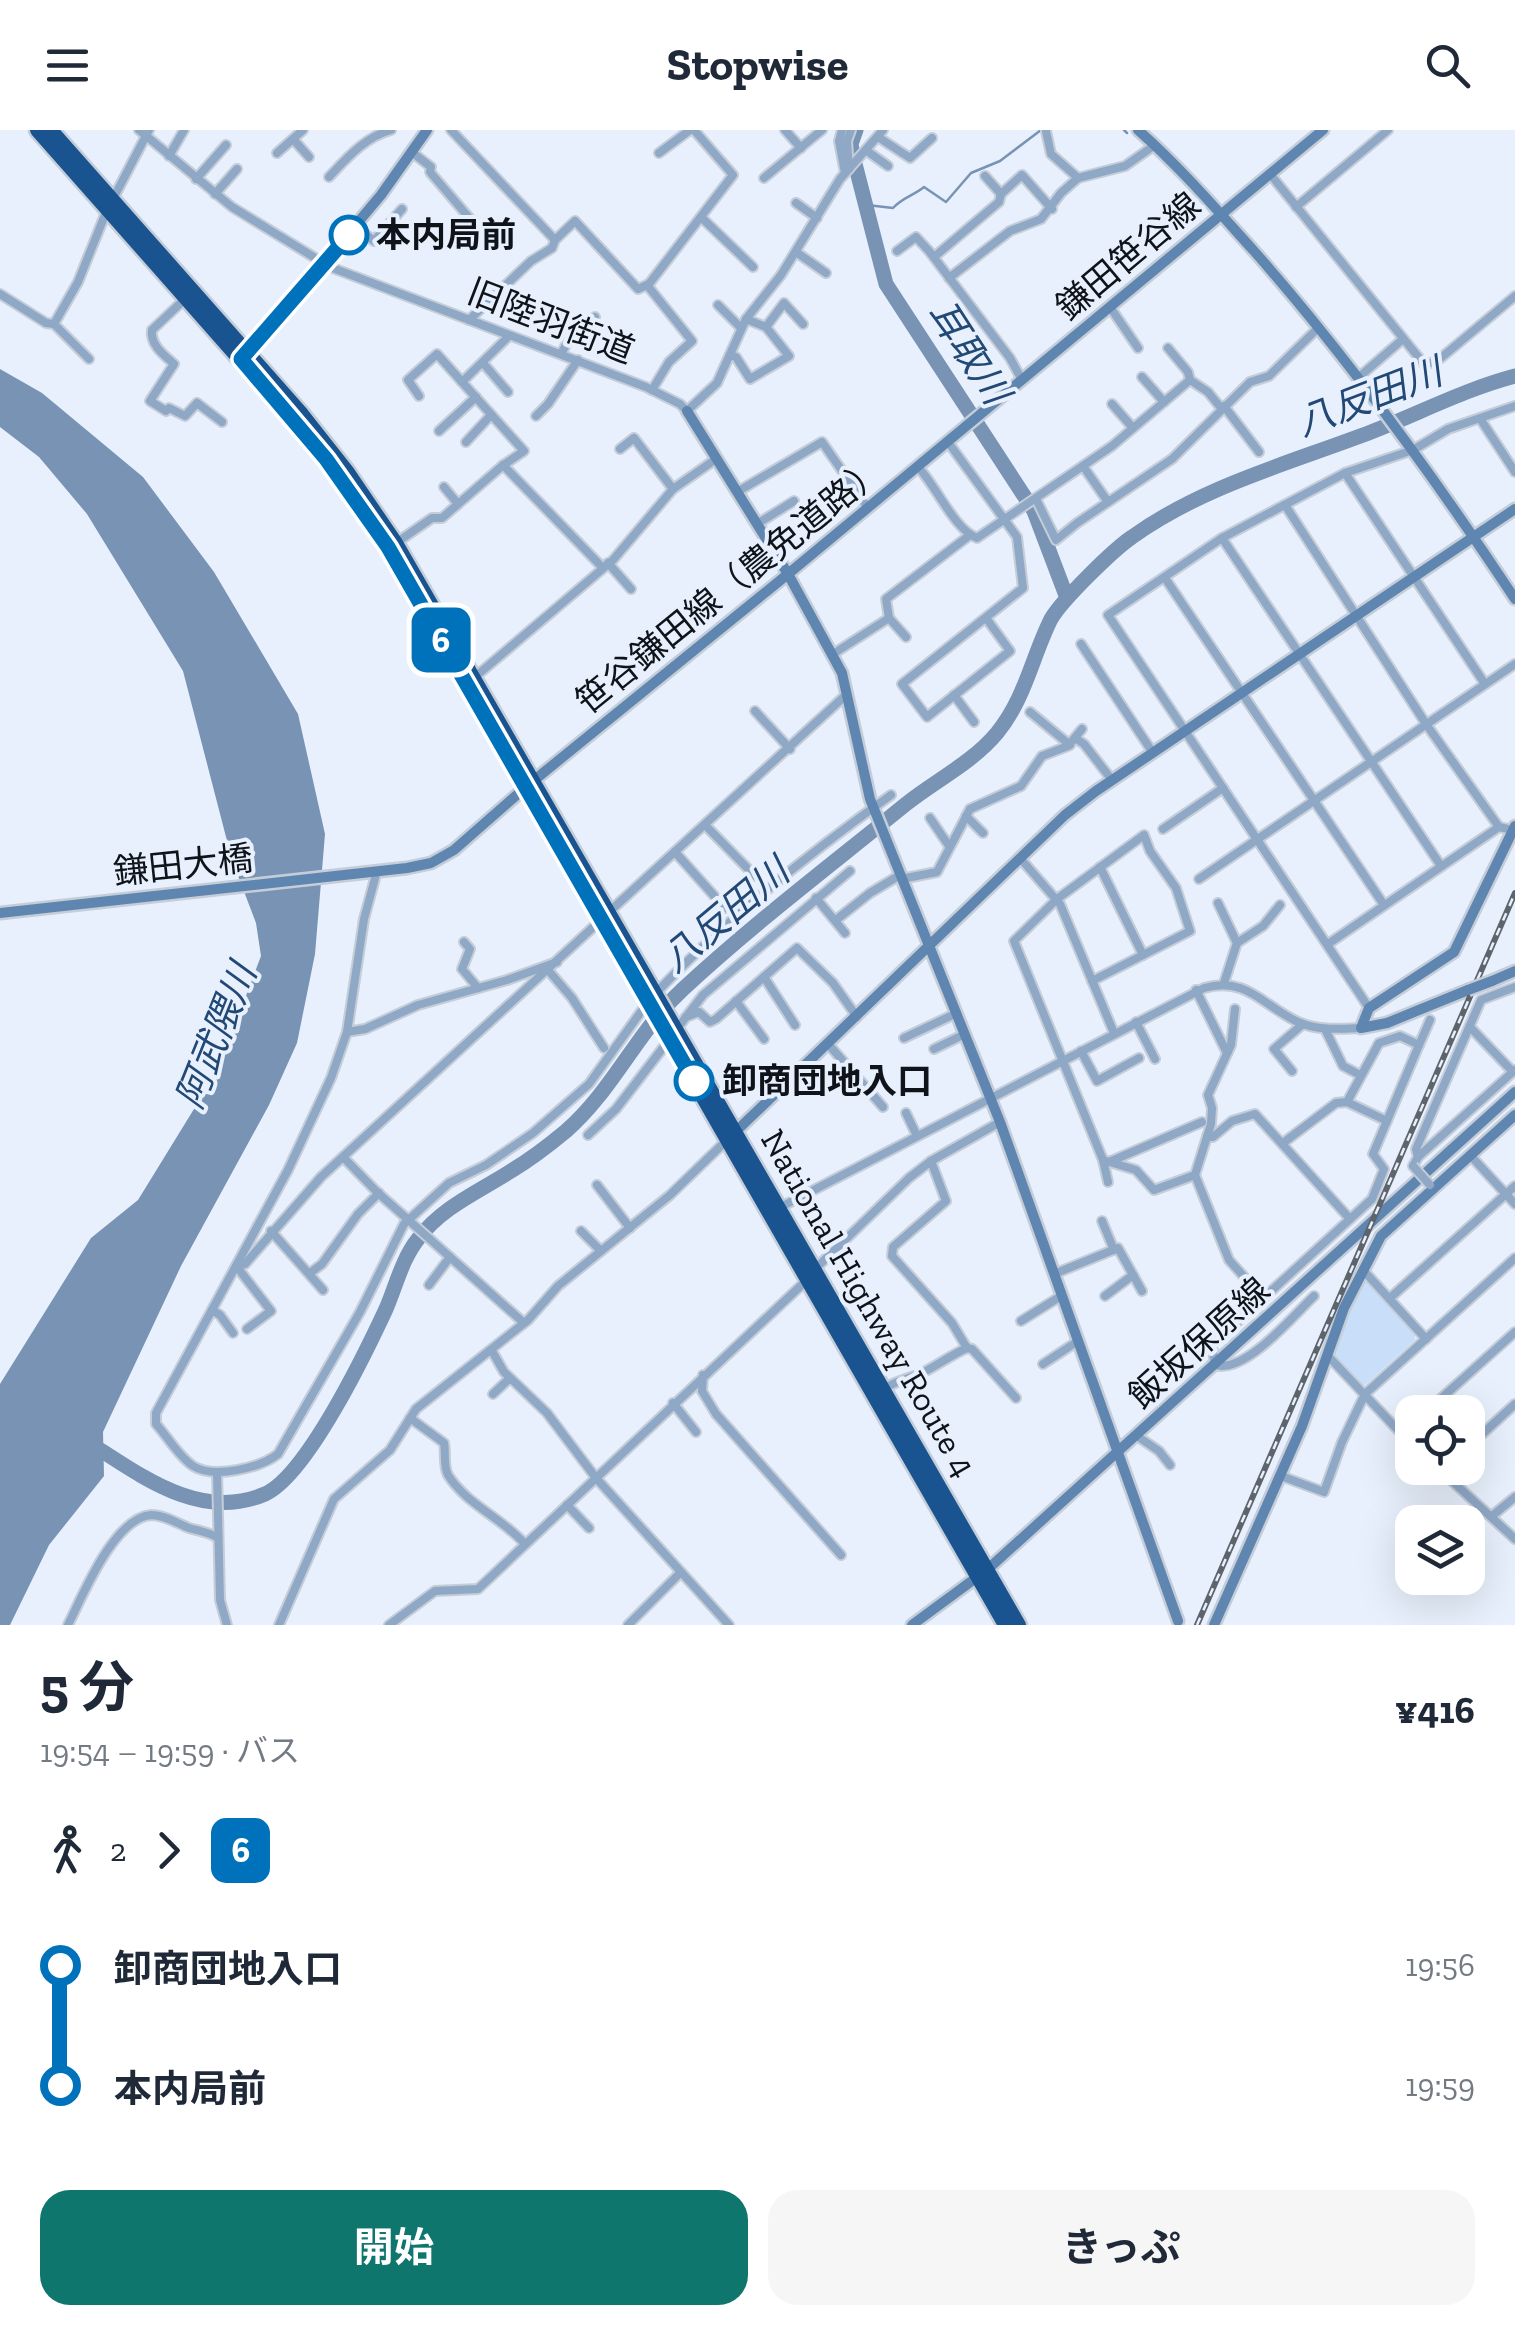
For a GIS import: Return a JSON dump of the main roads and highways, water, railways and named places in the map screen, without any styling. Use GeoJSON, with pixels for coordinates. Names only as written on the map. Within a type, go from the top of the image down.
{"type":"FeatureCollection","features":[{"type":"Feature","properties":{"kind":"highway","name":"National Highway Route 4"},"geometry":{"type":"LineString","coordinates":[[37,130],[110,205],[347,471],[396,543],[475,677],[531,783]]}},
{"type":"Feature","properties":{"kind":"highway","name":"National Highway Route 4"},"geometry":{"type":"LineString","coordinates":[[50,130],[186,298],[245,355],[388,547],[531,783],[653,1000],[675,1030],[983,1572],[1020,1625]]}},
{"type":"Feature","properties":{"kind":"highway","name":"National Highway Route 4"},"geometry":{"type":"LineString","coordinates":[[732,1136],[779,1208],[811,1274],[883,1389],[983,1572],[1004,1625]]}},
{"type":"Feature","properties":{"kind":"waterway","name":"耳取川"},"geometry":{"type":"LineString","coordinates":[[856,130],[851,144],[853,156],[886,284],[1034,511],[1067,598]]}},
{"type":"Feature","properties":{"kind":"waterway"},"geometry":{"type":"LineString","coordinates":[[867,205],[893,208],[924,187],[946,202],[971,173],[1000,161],[1041,130]]}},
{"type":"Feature","properties":{"kind":"waterway"},"geometry":{"type":"LineString","coordinates":[[1124,130],[1127,133]]}},
{"type":"Feature","properties":{"kind":"waterway","name":"八反田川"},"geometry":{"type":"LineString","coordinates":[[88,1442],[150,1480],[194,1499],[241,1501],[265,1494],[299,1463],[334,1410],[418,1239],[449,1209],[526,1162],[566,1131],[598,1098],[682,990],[792,895],[987,744],[1015,706],[1051,619],[1076,588],[1113,553],[1159,519],[1217,490],[1515,376]]}},
{"type":"Feature","properties":{"kind":"railway"},"geometry":{"type":"LineString","coordinates":[[1197,1625],[1515,893]]}},
{"type":"Feature","properties":{"kind":"place","name":"本内局前"},"geometry":{"type":"Point","coordinates":[349,235]}},
{"type":"Feature","properties":{"kind":"place","name":"卸商団地入口"},"geometry":{"type":"Point","coordinates":[694,1081]}},
{"type":"Feature","properties":{"kind":"water label","name":"阿武隈川"},"geometry":{"type":"Point","coordinates":[216,1036]}}]}
